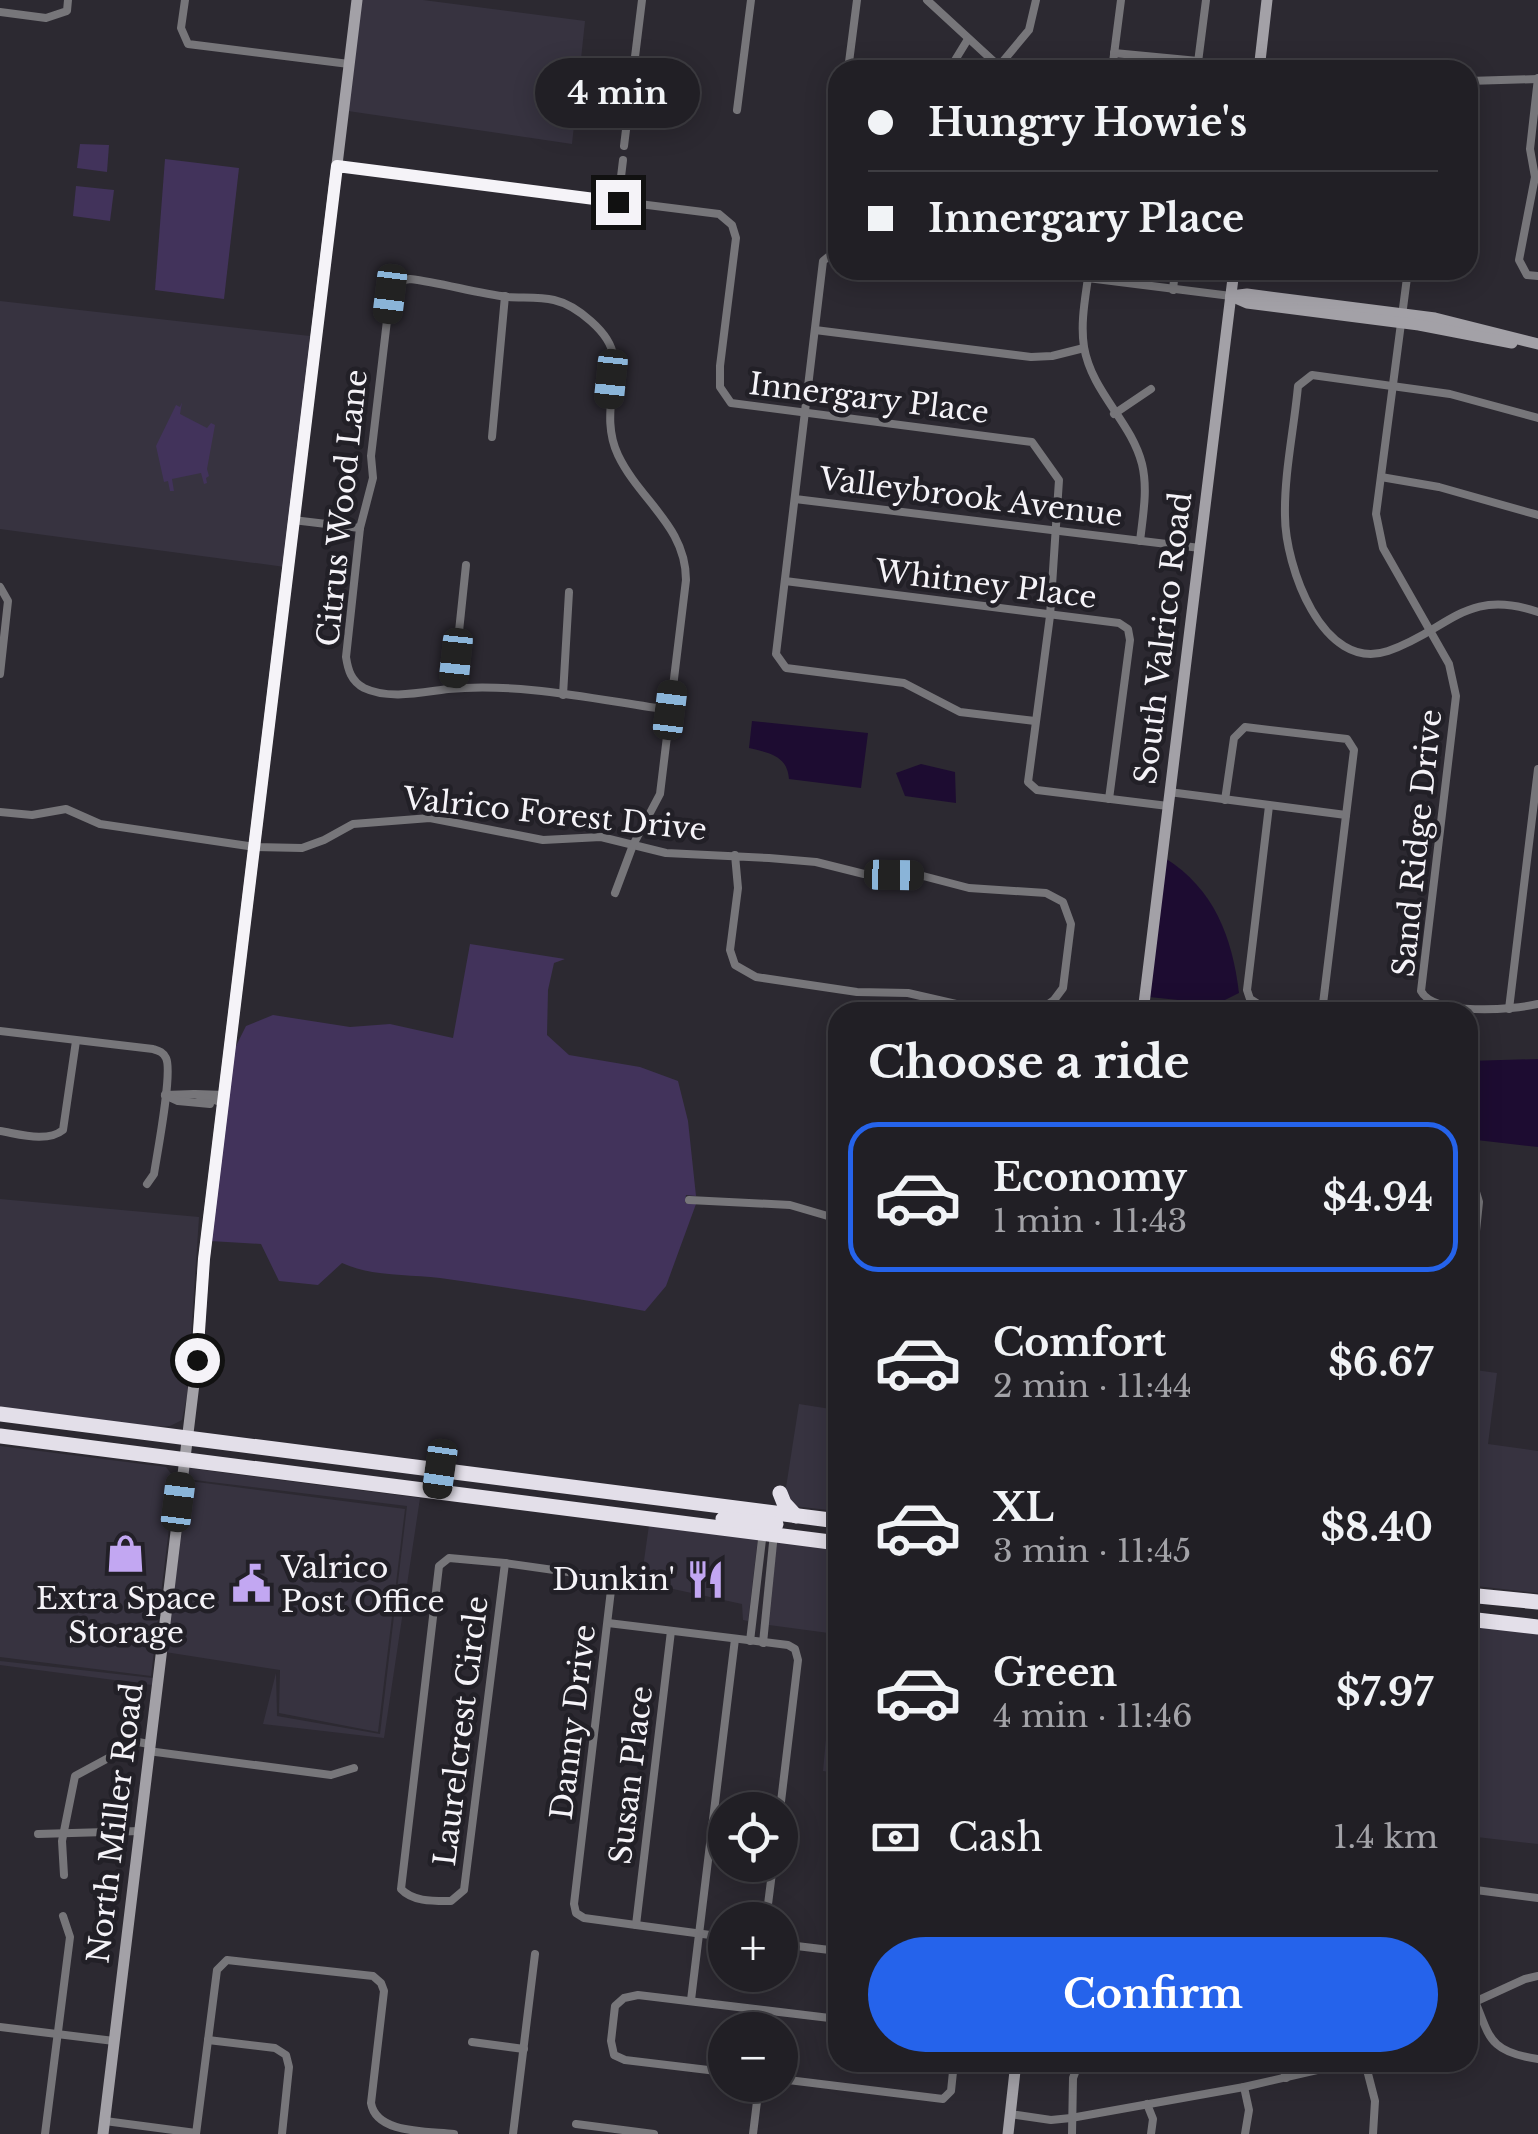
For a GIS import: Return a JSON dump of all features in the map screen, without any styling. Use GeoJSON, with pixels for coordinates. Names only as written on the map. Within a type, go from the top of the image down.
{"type":"FeatureCollection","features":[{"type":"Feature","properties":{"kind":"highway"},"geometry":{"type":"LineString","coordinates":[[0,1414],[440,1469],[770,1524],[828,1540]]}},
{"type":"Feature","properties":{"kind":"highway"},"geometry":{"type":"LineString","coordinates":[[0,1436],[700,1525],[726,1519],[770,1524],[796,1516],[828,1520]]}},
{"type":"Feature","properties":{"kind":"highway"},"geometry":{"type":"LineString","coordinates":[[437,1491],[440,1469]]}},
{"type":"Feature","properties":{"kind":"highway"},"geometry":{"type":"LineString","coordinates":[[780,1492],[796,1516]]}},
{"type":"Feature","properties":{"kind":"highway"},"geometry":{"type":"LineString","coordinates":[[1478,1596],[1538,1602]]}},
{"type":"Feature","properties":{"kind":"highway"},"geometry":{"type":"LineString","coordinates":[[1478,1602],[1494,1598]]}},
{"type":"Feature","properties":{"kind":"highway"},"geometry":{"type":"LineString","coordinates":[[1478,1620],[1538,1627]]}},
{"type":"Feature","properties":{"kind":"street"},"geometry":{"type":"LineString","coordinates":[[0,12],[46,18],[66,11],[68,0]]}},
{"type":"Feature","properties":{"kind":"street"},"geometry":{"type":"LineString","coordinates":[[185,0],[181,28],[188,44],[349,64]]}},
{"type":"Feature","properties":{"kind":"street","name":"North Miller Road"},"geometry":{"type":"LineString","coordinates":[[104,2128],[188,1437],[204,1259],[357,0]]}},
{"type":"Feature","properties":{"kind":"street"},"geometry":{"type":"LineString","coordinates":[[624,146],[642,0]]}},
{"type":"Feature","properties":{"kind":"street"},"geometry":{"type":"LineString","coordinates":[[737,110],[751,0]]}},
{"type":"Feature","properties":{"kind":"street"},"geometry":{"type":"LineString","coordinates":[[849,60],[857,0]]}},
{"type":"Feature","properties":{"kind":"street"},"geometry":{"type":"LineString","coordinates":[[1007,60],[1029,30],[1036,0]]}},
{"type":"Feature","properties":{"kind":"street"},"geometry":{"type":"LineString","coordinates":[[1113,60],[1121,0]]}},
{"type":"Feature","properties":{"kind":"street"},"geometry":{"type":"LineString","coordinates":[[1199,60],[1206,0]]}},
{"type":"Feature","properties":{"kind":"street"},"geometry":{"type":"LineString","coordinates":[[1259,60],[1267,0]]}},
{"type":"Feature","properties":{"kind":"street"},"geometry":{"type":"LineString","coordinates":[[931,1],[992,60]]}},
{"type":"Feature","properties":{"kind":"street"},"geometry":{"type":"LineString","coordinates":[[955,60],[968,39]]}},
{"type":"Feature","properties":{"kind":"street"},"geometry":{"type":"LineString","coordinates":[[1114,53],[1163,60]]}},
{"type":"Feature","properties":{"kind":"street"},"geometry":{"type":"LineString","coordinates":[[1478,81],[1538,78],[1530,149],[1537,177],[1519,260],[1527,275],[1538,276]]}},
{"type":"Feature","properties":{"kind":"street"},"geometry":{"type":"LineString","coordinates":[[618,202],[623,160]]}},
{"type":"Feature","properties":{"kind":"street","name":"Innergary Place"},"geometry":{"type":"LineString","coordinates":[[337,166],[719,214],[732,225],[736,238],[720,387],[730,403],[1032,442],[1059,480],[1050,616],[1028,782],[1036,790],[1168,806]]}},
{"type":"Feature","properties":{"kind":"street"},"geometry":{"type":"LineString","coordinates":[[828,257],[823,261],[776,654],[786,668],[904,683],[960,712],[1035,721]]}},
{"type":"Feature","properties":{"kind":"street","name":"Citrus Wood Lane"},"geometry":{"type":"LineString","coordinates":[[615,893],[632,845],[660,794],[670,710],[686,561],[673,534],[616,451],[609,424],[614,358],[611,344],[574,309],[556,300],[505,296],[410,279],[394,285],[376,408],[372,478],[360,528],[346,656],[348,672],[377,692],[508,689],[670,710]]}},
{"type":"Feature","properties":{"kind":"street"},"geometry":{"type":"LineString","coordinates":[[1087,280],[1082,320],[1084,348],[1096,386],[1131,438],[1142,466],[1145,501],[1140,541]]}},
{"type":"Feature","properties":{"kind":"street"},"geometry":{"type":"LineString","coordinates":[[1120,280],[1231,296],[1247,303],[1401,318],[1538,346]]}},
{"type":"Feature","properties":{"kind":"street"},"geometry":{"type":"LineString","coordinates":[[1172,290],[1174,280]]}},
{"type":"Feature","properties":{"kind":"street","name":"South Valrico Road"},"geometry":{"type":"LineString","coordinates":[[1144,1002],[1233,280]]}},
{"type":"Feature","properties":{"kind":"street","name":"Sand Ridge Drive"},"geometry":{"type":"LineString","coordinates":[[1407,280],[1376,514],[1383,548],[1452,672],[1456,701],[1421,990],[1433,1002]]}},
{"type":"Feature","properties":{"kind":"street"},"geometry":{"type":"LineString","coordinates":[[492,437],[505,296]]}},
{"type":"Feature","properties":{"kind":"street"},"geometry":{"type":"LineString","coordinates":[[815,330],[1031,356],[1052,356],[1084,348]]}},
{"type":"Feature","properties":{"kind":"street"},"geometry":{"type":"LineString","coordinates":[[1538,418],[1450,394],[1312,375],[1298,386],[1284,514],[1286,542],[1302,589],[1337,644],[1361,651],[1387,651],[1459,612],[1482,605],[1506,604],[1538,612]]}},
{"type":"Feature","properties":{"kind":"street"},"geometry":{"type":"LineString","coordinates":[[1114,414],[1150,389]]}},
{"type":"Feature","properties":{"kind":"street"},"geometry":{"type":"LineString","coordinates":[[1381,477],[1457,491],[1538,515]]}},
{"type":"Feature","properties":{"kind":"street","name":"Valleybrook Avenue"},"geometry":{"type":"LineString","coordinates":[[796,498],[1200,548]]}},
{"type":"Feature","properties":{"kind":"street"},"geometry":{"type":"LineString","coordinates":[[294,520],[360,528]]}},
{"type":"Feature","properties":{"kind":"street"},"geometry":{"type":"LineString","coordinates":[[453,688],[466,566]]}},
{"type":"Feature","properties":{"kind":"street","name":"Whitney Place"},"geometry":{"type":"LineString","coordinates":[[785,581],[1119,623],[1128,629],[1130,640],[1110,800]]}},
{"type":"Feature","properties":{"kind":"street"},"geometry":{"type":"LineString","coordinates":[[0,587],[8,601],[0,674]]}},
{"type":"Feature","properties":{"kind":"street"},"geometry":{"type":"LineString","coordinates":[[563,695],[569,592]]}},
{"type":"Feature","properties":{"kind":"street"},"geometry":{"type":"LineString","coordinates":[[1226,800],[1234,738],[1245,727],[1347,739],[1354,750],[1324,1002]]}},
{"type":"Feature","properties":{"kind":"street"},"geometry":{"type":"LineString","coordinates":[[1510,1009],[1538,769]]}},
{"type":"Feature","properties":{"kind":"street"},"geometry":{"type":"LineString","coordinates":[[1169,792],[1346,815]]}},
{"type":"Feature","properties":{"kind":"street"},"geometry":{"type":"LineString","coordinates":[[1255,1002],[1247,990],[1270,806]]}},
{"type":"Feature","properties":{"kind":"street","name":"Valrico Forest Drive"},"geometry":{"type":"LineString","coordinates":[[0,812],[32,815],[66,809],[100,824],[256,846],[302,848],[353,824],[430,818],[543,840],[584,836],[666,853],[816,862],[864,874],[923,876],[969,888],[1046,893],[1063,902],[1071,924],[1063,988],[1052,1002]]}},
{"type":"Feature","properties":{"kind":"street","name":"Valrico Forest Drive"},"geometry":{"type":"LineString","coordinates":[[735,855],[738,888],[730,950],[735,965],[744,973],[857,992],[908,993],[947,1002]]}},
{"type":"Feature","properties":{"kind":"street","name":"Sand Ridge Drive"},"geometry":{"type":"LineString","coordinates":[[1478,1007],[1510,1009],[1538,1004]]}},
{"type":"Feature","properties":{"kind":"street"},"geometry":{"type":"LineString","coordinates":[[0,1031],[160,1051],[168,1062],[154,1174],[148,1184]]}},
{"type":"Feature","properties":{"kind":"street"},"geometry":{"type":"LineString","coordinates":[[0,1131],[48,1137],[63,1130],[76,1040]]}},
{"type":"Feature","properties":{"kind":"street"},"geometry":{"type":"LineString","coordinates":[[165,1095],[225,1099]]}},
{"type":"Feature","properties":{"kind":"street"},"geometry":{"type":"LineString","coordinates":[[165,1095],[184,1102],[225,1099]]}},
{"type":"Feature","properties":{"kind":"street"},"geometry":{"type":"LineString","coordinates":[[689,1200],[790,1205],[828,1216]]}},
{"type":"Feature","properties":{"kind":"street"},"geometry":{"type":"LineString","coordinates":[[750,1641],[770,1524]]}},
{"type":"Feature","properties":{"kind":"street"},"geometry":{"type":"LineString","coordinates":[[763,1642],[770,1524]]}},
{"type":"Feature","properties":{"kind":"street","name":"Laurelcrest Circle"},"geometry":{"type":"LineString","coordinates":[[449,1558],[505,1564],[464,1890],[451,1902],[415,1898],[401,1889],[439,1566],[449,1558]]}},
{"type":"Feature","properties":{"kind":"street","name":"Danny Drive"},"geometry":{"type":"LineString","coordinates":[[505,1564],[603,1577],[612,1590],[574,1904],[576,1913],[584,1918],[636,1925]]}},
{"type":"Feature","properties":{"kind":"street"},"geometry":{"type":"LineString","coordinates":[[608,1623],[763,1642],[795,1650],[798,1660],[782,1792]]}},
{"type":"Feature","properties":{"kind":"street","name":"Susan Place"},"geometry":{"type":"LineString","coordinates":[[636,1925],[671,1631]]}},
{"type":"Feature","properties":{"kind":"street"},"geometry":{"type":"LineString","coordinates":[[691,2000],[735,1639]]}},
{"type":"Feature","properties":{"kind":"street"},"geometry":{"type":"LineString","coordinates":[[64,1875],[64,1834],[78,1772],[138,1742],[148,1747],[331,1775],[354,1768]]}},
{"type":"Feature","properties":{"kind":"street"},"geometry":{"type":"LineString","coordinates":[[38,1834],[140,1831]]}},
{"type":"Feature","properties":{"kind":"street"},"geometry":{"type":"LineString","coordinates":[[1478,1890],[1538,1898]]}},
{"type":"Feature","properties":{"kind":"street"},"geometry":{"type":"LineString","coordinates":[[45,2134],[70,1938],[63,1916]]}},
{"type":"Feature","properties":{"kind":"street"},"geometry":{"type":"LineString","coordinates":[[636,1925],[708,1935]]}},
{"type":"Feature","properties":{"kind":"street"},"geometry":{"type":"LineString","coordinates":[[798,1946],[828,1950]]}},
{"type":"Feature","properties":{"kind":"street"},"geometry":{"type":"LineString","coordinates":[[513,2134],[535,1954]]}},
{"type":"Feature","properties":{"kind":"street"},"geometry":{"type":"LineString","coordinates":[[104,2128],[196,2134],[217,1970],[227,1960],[373,1976],[384,1992],[372,2114],[386,2126],[454,2134]]}},
{"type":"Feature","properties":{"kind":"street"},"geometry":{"type":"LineString","coordinates":[[1478,2000],[1538,1976]]}},
{"type":"Feature","properties":{"kind":"street"},"geometry":{"type":"LineString","coordinates":[[708,2070],[625,2060],[614,2055],[611,2041],[615,2006],[624,1998],[638,1995],[828,2018]]}},
{"type":"Feature","properties":{"kind":"street"},"geometry":{"type":"LineString","coordinates":[[1478,2016],[1492,2043],[1508,2055],[1538,2059]]}},
{"type":"Feature","properties":{"kind":"street"},"geometry":{"type":"LineString","coordinates":[[0,2027],[114,2041]]}},
{"type":"Feature","properties":{"kind":"street"},"geometry":{"type":"LineString","coordinates":[[208,2040],[275,2048],[286,2055],[289,2067],[282,2134]]}},
{"type":"Feature","properties":{"kind":"street"},"geometry":{"type":"LineString","coordinates":[[472,2042],[524,2048]]}},
{"type":"Feature","properties":{"kind":"street"},"geometry":{"type":"LineString","coordinates":[[798,2081],[943,2099],[951,2091],[953,2072]]}},
{"type":"Feature","properties":{"kind":"street"},"geometry":{"type":"LineString","coordinates":[[1008,2134],[1015,2072]]}},
{"type":"Feature","properties":{"kind":"street"},"geometry":{"type":"LineString","coordinates":[[1072,2134],[1076,2072]]}},
{"type":"Feature","properties":{"kind":"street"},"geometry":{"type":"LineString","coordinates":[[1284,2072],[1286,2078]]}},
{"type":"Feature","properties":{"kind":"street"},"geometry":{"type":"LineString","coordinates":[[1010,2114],[1052,2120],[1070,2118],[1311,2072]]}},
{"type":"Feature","properties":{"kind":"street"},"geometry":{"type":"LineString","coordinates":[[1368,2072],[1375,2100],[1373,2134]]}},
{"type":"Feature","properties":{"kind":"street"},"geometry":{"type":"LineString","coordinates":[[1244,2087],[1249,2110],[1245,2134]]}},
{"type":"Feature","properties":{"kind":"street"},"geometry":{"type":"LineString","coordinates":[[753,2134],[758,2102]]}},
{"type":"Feature","properties":{"kind":"street"},"geometry":{"type":"LineString","coordinates":[[1146,2104],[1153,2118],[1151,2134]]}},
{"type":"Feature","properties":{"kind":"street"},"geometry":{"type":"LineString","coordinates":[[576,2124],[654,2134]]}},
{"type":"Feature","properties":{"kind":"shaded area"},"geometry":{"type":"Polygon","coordinates":[[[361,0],[423,0],[585,21],[572,144],[348,111],[361,0]]]}},
{"type":"Feature","properties":{"kind":"shaded area"},"geometry":{"type":"Polygon","coordinates":[[[80,144],[109,145],[107,172],[77,168],[80,144]]]}},
{"type":"Feature","properties":{"kind":"shaded area"},"geometry":{"type":"Polygon","coordinates":[[[165,159],[239,168],[224,299],[155,290],[165,159]]]}},
{"type":"Feature","properties":{"kind":"shaded area"},"geometry":{"type":"Polygon","coordinates":[[[76,186],[114,190],[110,221],[73,216],[76,186]]]}},
{"type":"Feature","properties":{"kind":"shaded area"},"geometry":{"type":"Polygon","coordinates":[[[0,301],[310,336],[285,567],[0,529],[0,301]]]}},
{"type":"Feature","properties":{"kind":"shaded area"},"geometry":{"type":"Polygon","coordinates":[[[182,402],[180,414],[207,428],[211,423],[215,425],[209,476],[204,484],[201,473],[172,479],[174,491],[170,491],[168,481],[164,482],[156,446],[176,405],[180,407],[182,402]]]}},
{"type":"Feature","properties":{"kind":"shaded area"},"geometry":{"type":"Polygon","coordinates":[[[752,721],[868,733],[861,788],[789,779],[781,760],[749,748],[752,721]]]}},
{"type":"Feature","properties":{"kind":"shaded area"},"geometry":{"type":"Polygon","coordinates":[[[921,764],[955,772],[956,803],[905,796],[896,773],[921,764]]]}},
{"type":"Feature","properties":{"kind":"shaded area"},"geometry":{"type":"Polygon","coordinates":[[[1165,858],[1196,884],[1218,916],[1231,952],[1239,993],[1221,1002],[1149,997],[1165,858]]]}},
{"type":"Feature","properties":{"kind":"shaded area"},"geometry":{"type":"Polygon","coordinates":[[[470,944],[565,959],[554,963],[548,990],[547,1035],[569,1055],[640,1067],[678,1081],[688,1121],[696,1196],[686,1195],[685,1203],[696,1204],[666,1286],[645,1311],[440,1278],[378,1273],[342,1263],[318,1285],[279,1281],[261,1244],[210,1241],[235,1048],[246,1026],[273,1015],[350,1027],[390,1024],[453,1038],[470,944]]]}},
{"type":"Feature","properties":{"kind":"shaded area"},"geometry":{"type":"Polygon","coordinates":[[[1538,1059],[1538,1147],[1478,1140],[1478,1061],[1538,1059]]]}},
{"type":"Feature","properties":{"kind":"shaded area"},"geometry":{"type":"Polygon","coordinates":[[[0,1199],[199,1217],[182,1420],[155,1427],[0,1407],[0,1199]]]}},
{"type":"Feature","properties":{"kind":"shaded area"},"geometry":{"type":"Polygon","coordinates":[[[1478,1370],[1497,1373],[1488,1444],[1538,1451],[1538,1593],[1478,1586],[1478,1370]]]}},
{"type":"Feature","properties":{"kind":"shaded area"},"geometry":{"type":"Polygon","coordinates":[[[799,1404],[828,1409],[828,1510],[793,1506],[785,1494],[799,1404]]]}},
{"type":"Feature","properties":{"kind":"shaded area"},"geometry":{"type":"Polygon","coordinates":[[[0,1446],[166,1467],[175,1479],[151,1676],[0,1657],[0,1446]]]}},
{"type":"Feature","properties":{"kind":"shaded area"},"geometry":{"type":"Polygon","coordinates":[[[187,1468],[420,1498],[384,1738],[263,1724],[276,1673],[277,1716],[380,1734],[407,1506],[186,1479],[187,1468]]]}},
{"type":"Feature","properties":{"kind":"shaded area"},"geometry":{"type":"Polygon","coordinates":[[[189,1481],[405,1509],[378,1732],[279,1713],[280,1670],[165,1652],[189,1481]]]}},
{"type":"Feature","properties":{"kind":"shaded area"},"geometry":{"type":"Polygon","coordinates":[[[649,1525],[758,1538],[748,1621],[743,1620],[742,1604],[641,1582],[649,1525]]]}},
{"type":"Feature","properties":{"kind":"shaded area"},"geometry":{"type":"Polygon","coordinates":[[[777,1540],[828,1547],[828,1633],[769,1625],[777,1540]]]}},
{"type":"Feature","properties":{"kind":"shaded area"},"geometry":{"type":"Polygon","coordinates":[[[1478,1624],[1538,1631],[1538,1844],[1478,1837],[1478,1624]]]}},
{"type":"Feature","properties":{"kind":"shaded area"},"geometry":{"type":"Polygon","coordinates":[[[0,1661],[153,1678],[152,1685],[0,1665],[0,1661]]]}},
{"type":"Feature","properties":{"kind":"shaded area"},"geometry":{"type":"Polygon","coordinates":[[[828,1718],[828,1772],[823,1771],[828,1718]]]}},
{"type":"Feature","properties":{"kind":"place","name":"Extra Space Storage"},"geometry":{"type":"Point","coordinates":[126,1554]}},
{"type":"Feature","properties":{"kind":"place","name":"Dunkin'"},"geometry":{"type":"Point","coordinates":[705,1579]}},
{"type":"Feature","properties":{"kind":"place","name":"Valrico Post Office"},"geometry":{"type":"Point","coordinates":[251,1584]}},
{"type":"Feature","properties":{"kind":"route"},"geometry":{"type":"LineString","coordinates":[[197,1360],[204,1259],[337,166],[618,202]]}}]}
